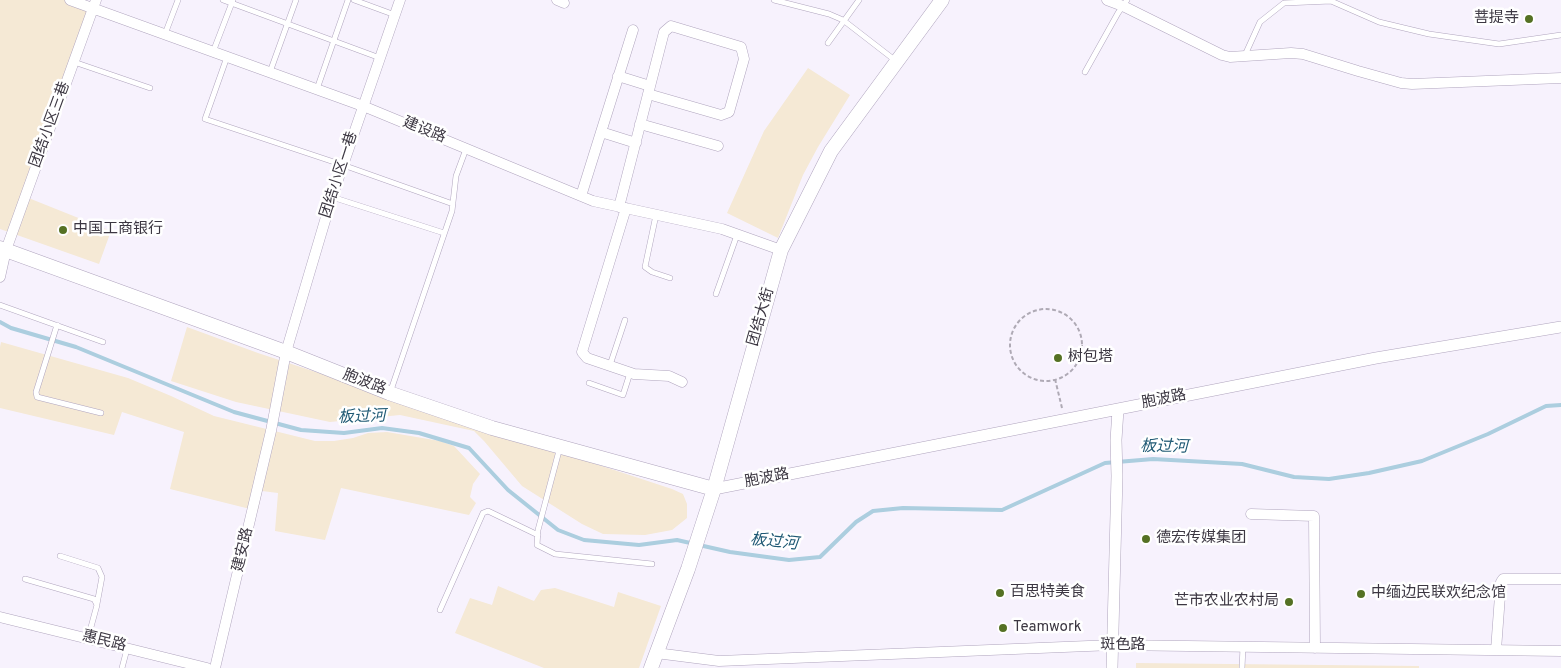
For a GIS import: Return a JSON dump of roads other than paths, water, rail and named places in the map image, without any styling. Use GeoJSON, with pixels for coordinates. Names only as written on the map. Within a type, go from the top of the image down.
{"type":"FeatureCollection","features":[{"type":"Feature","properties":{"kind":"main road","name":"团结大街"},"geometry":{"type":"LineString","coordinates":[[651,668],[688,569],[714,489],[781,250],[831,151],[942,0]]}},
{"type":"Feature","properties":{"kind":"main road","name":"胞波路"},"geometry":{"type":"LineString","coordinates":[[3,249],[286,352],[389,393],[492,428],[714,489]]}},
{"type":"Feature","properties":{"kind":"street","name":"建设路"},"geometry":{"type":"LineString","coordinates":[[70,0],[94,4],[165,34],[363,106],[593,201],[722,229],[781,250]]}},
{"type":"Feature","properties":{"kind":"street","name":"团结小区一巷"},"geometry":{"type":"LineString","coordinates":[[286,352],[332,197],[400,0]]}},
{"type":"Feature","properties":{"kind":"street"},"geometry":{"type":"LineString","coordinates":[[1108,0],[1125,3],[1222,55],[1230,57],[1303,54],[1401,83],[1412,84],[1561,78]]}},
{"type":"Feature","properties":{"kind":"street","name":"团结小区三巷"},"geometry":{"type":"LineString","coordinates":[[0,277],[3,249],[94,4]]}},
{"type":"Feature","properties":{"kind":"street"},"geometry":{"type":"LineString","coordinates":[[618,76],[649,90],[721,115],[729,112],[744,58],[741,47],[671,26],[664,32],[649,90],[640,124],[623,208],[582,352],[587,358],[630,373],[669,376],[682,382]]}},
{"type":"Feature","properties":{"kind":"street"},"geometry":{"type":"LineString","coordinates":[[581,196],[633,30]]}},
{"type":"Feature","properties":{"kind":"street"},"geometry":{"type":"LineString","coordinates":[[640,124],[718,146]]}},
{"type":"Feature","properties":{"kind":"street"},"geometry":{"type":"LineString","coordinates":[[601,132],[636,144]]}},
{"type":"Feature","properties":{"kind":"street","name":"胞波路"},"geometry":{"type":"LineString","coordinates":[[714,489],[1376,358],[1561,328]]}},
{"type":"Feature","properties":{"kind":"street","name":"建安路"},"geometry":{"type":"LineString","coordinates":[[215,668],[271,431],[286,352]]}},
{"type":"Feature","properties":{"kind":"street"},"geometry":{"type":"LineString","coordinates":[[1112,668],[1118,410]]}},
{"type":"Feature","properties":{"kind":"street"},"geometry":{"type":"LineString","coordinates":[[1251,514],[1314,516],[1315,648]]}},
{"type":"Feature","properties":{"kind":"street"},"geometry":{"type":"LineString","coordinates":[[1496,650],[1501,582],[1503,579],[1561,579]]}},
{"type":"Feature","properties":{"kind":"street","name":"惠民路"},"geometry":{"type":"LineString","coordinates":[[0,617],[207,668]]}},
{"type":"Feature","properties":{"kind":"street","name":"斑色路"},"geometry":{"type":"LineString","coordinates":[[656,653],[733,664],[1113,645],[1561,651]]}},
{"type":"Feature","properties":{"kind":"lane"},"geometry":{"type":"LineString","coordinates":[[165,34],[178,0]]}},
{"type":"Feature","properties":{"kind":"lane"},"geometry":{"type":"LineString","coordinates":[[223,0],[380,58]]}},
{"type":"Feature","properties":{"kind":"lane"},"geometry":{"type":"LineString","coordinates":[[270,72],[296,0]]}},
{"type":"Feature","properties":{"kind":"lane"},"geometry":{"type":"LineString","coordinates":[[317,90],[348,0]]}},
{"type":"Feature","properties":{"kind":"lane"},"geometry":{"type":"LineString","coordinates":[[354,0],[395,15]]}},
{"type":"Feature","properties":{"kind":"lane"},"geometry":{"type":"LineString","coordinates":[[774,0],[829,14],[843,20],[897,61]]}},
{"type":"Feature","properties":{"kind":"lane"},"geometry":{"type":"LineString","coordinates":[[828,43],[859,0]]}},
{"type":"Feature","properties":{"kind":"lane"},"geometry":{"type":"LineString","coordinates":[[1245,55],[1260,22],[1284,3],[1332,1],[1379,22],[1429,34],[1499,44],[1561,35]]}},
{"type":"Feature","properties":{"kind":"lane"},"geometry":{"type":"LineString","coordinates":[[213,52],[232,2]]}},
{"type":"Feature","properties":{"kind":"lane"},"geometry":{"type":"LineString","coordinates":[[1085,72],[1125,3]]}},
{"type":"Feature","properties":{"kind":"lane"},"geometry":{"type":"LineString","coordinates":[[227,57],[205,119],[453,204]]}},
{"type":"Feature","properties":{"kind":"lane"},"geometry":{"type":"LineString","coordinates":[[73,62],[150,88]]}},
{"type":"Feature","properties":{"kind":"lane"},"geometry":{"type":"LineString","coordinates":[[389,393],[452,210],[456,176],[466,148]]}},
{"type":"Feature","properties":{"kind":"lane"},"geometry":{"type":"LineString","coordinates":[[332,197],[444,234]]}},
{"type":"Feature","properties":{"kind":"lane"},"geometry":{"type":"LineString","coordinates":[[656,215],[645,267],[652,272],[670,278]]}},
{"type":"Feature","properties":{"kind":"lane"},"geometry":{"type":"LineString","coordinates":[[716,294],[738,234]]}},
{"type":"Feature","properties":{"kind":"lane"},"geometry":{"type":"LineString","coordinates":[[0,305],[103,342]]}},
{"type":"Feature","properties":{"kind":"lane"},"geometry":{"type":"LineString","coordinates":[[610,366],[625,320]]}},
{"type":"Feature","properties":{"kind":"lane"},"geometry":{"type":"LineString","coordinates":[[57,325],[36,392],[37,397],[101,413]]}},
{"type":"Feature","properties":{"kind":"lane"},"geometry":{"type":"LineString","coordinates":[[589,383],[623,395],[630,373]]}},
{"type":"Feature","properties":{"kind":"lane"},"geometry":{"type":"LineString","coordinates":[[560,447],[538,532],[537,546],[555,554],[652,564]]}},
{"type":"Feature","properties":{"kind":"lane"},"geometry":{"type":"LineString","coordinates":[[440,610],[483,513],[488,511],[538,532]]}},
{"type":"Feature","properties":{"kind":"lane"},"geometry":{"type":"LineString","coordinates":[[60,556],[98,568],[102,577],[88,638]]}},
{"type":"Feature","properties":{"kind":"lane"},"geometry":{"type":"LineString","coordinates":[[25,579],[94,599],[96,605]]}},
{"type":"Feature","properties":{"kind":"lane"},"geometry":{"type":"LineString","coordinates":[[1242,668],[1243,647]]}},
{"type":"Feature","properties":{"kind":"lane"},"geometry":{"type":"LineString","coordinates":[[122,668],[127,648]]}},
{"type":"Feature","properties":{"kind":"waterway","name":"板过河"},"geometry":{"type":"LineString","coordinates":[[0,322],[11,328],[76,347],[234,412],[301,430],[344,433],[382,428],[419,433],[469,448],[508,490],[558,530],[584,540],[639,545],[677,540],[730,552],[789,560],[820,557],[856,522],[873,511],[903,508],[1002,510],[1105,463],[1153,459],[1242,464],[1294,477],[1329,479],[1369,473],[1422,461],[1488,434],[1546,406],[1561,405]]}},
{"type":"Feature","properties":{"kind":"place","name":"菩提寺"},"geometry":{"type":"Point","coordinates":[1529,19]}},
{"type":"Feature","properties":{"kind":"place","name":"中国工商银行"},"geometry":{"type":"Point","coordinates":[63,230]}},
{"type":"Feature","properties":{"kind":"place","name":"树包塔"},"geometry":{"type":"Point","coordinates":[1058,358]}},
{"type":"Feature","properties":{"kind":"place","name":"德宏传媒集团"},"geometry":{"type":"Point","coordinates":[1146,539]}},
{"type":"Feature","properties":{"kind":"place","name":"百思特美食"},"geometry":{"type":"Point","coordinates":[1000,593]}},
{"type":"Feature","properties":{"kind":"place","name":"中缅边民联欢纪念馆"},"geometry":{"type":"Point","coordinates":[1361,594]}},
{"type":"Feature","properties":{"kind":"place","name":"芒市农业农村局"},"geometry":{"type":"Point","coordinates":[1289,602]}},
{"type":"Feature","properties":{"kind":"place","name":"Teamwork"},"geometry":{"type":"Point","coordinates":[1003,628]}}]}
